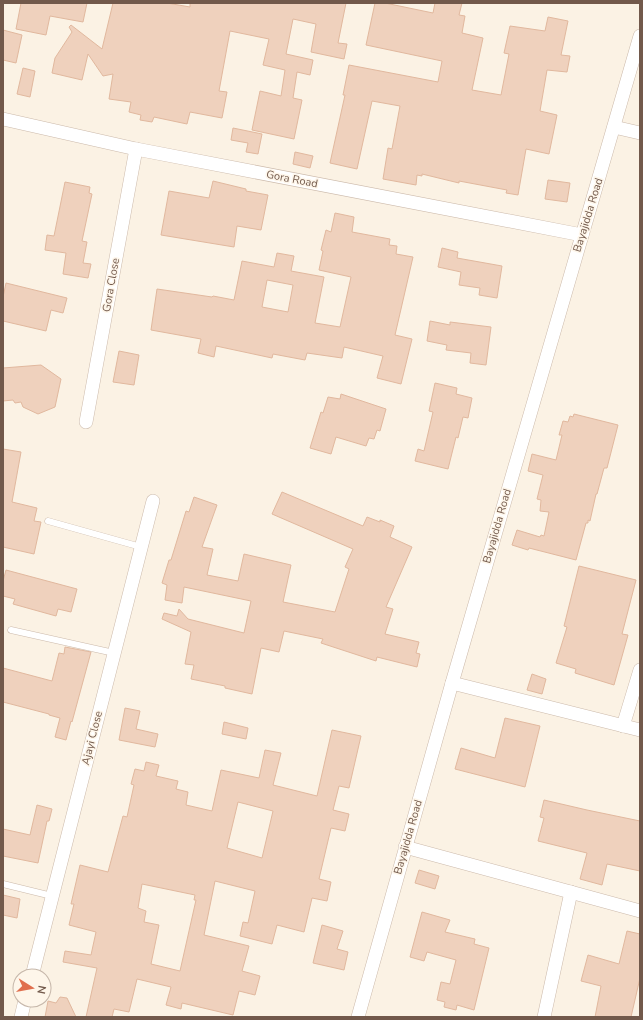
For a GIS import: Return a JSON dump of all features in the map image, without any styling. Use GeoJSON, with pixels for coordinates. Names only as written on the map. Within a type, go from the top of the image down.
{"type":"FeatureCollection","features":[{"type":"Feature","properties":{"kind":"street","name":"Bayajidda Road"},"geometry":{"type":"LineString","coordinates":[[358,1017],[452,683],[640,36]]}},
{"type":"Feature","properties":{"kind":"street","name":"Gora Road"},"geometry":{"type":"LineString","coordinates":[[3,119],[136,149],[582,235]]}},
{"type":"Feature","properties":{"kind":"street"},"geometry":{"type":"LineString","coordinates":[[614,127],[640,133]]}},
{"type":"Feature","properties":{"kind":"street","name":"Gora Close"},"geometry":{"type":"LineString","coordinates":[[86,422],[136,149]]}},
{"type":"Feature","properties":{"kind":"street","name":"Ajayi Close"},"geometry":{"type":"LineString","coordinates":[[34,968],[153,500]]}},
{"type":"Feature","properties":{"kind":"street"},"geometry":{"type":"LineString","coordinates":[[623,726],[640,670]]}},
{"type":"Feature","properties":{"kind":"street"},"geometry":{"type":"LineString","coordinates":[[452,683],[640,730]]}},
{"type":"Feature","properties":{"kind":"street"},"geometry":{"type":"LineString","coordinates":[[405,847],[640,911]]}},
{"type":"Feature","properties":{"kind":"street"},"geometry":{"type":"LineString","coordinates":[[544,1017],[571,892]]}},
{"type":"Feature","properties":{"kind":"lane"},"geometry":{"type":"LineString","coordinates":[[48,521],[141,546]]}},
{"type":"Feature","properties":{"kind":"lane"},"geometry":{"type":"LineString","coordinates":[[11,630],[114,653]]}},
{"type":"Feature","properties":{"kind":"lane"},"geometry":{"type":"LineString","coordinates":[[3,884],[52,896]]}},
{"type":"Feature","properties":{"kind":"building"},"geometry":{"type":"Polygon","coordinates":[[[21,3],[87,3],[83,22],[50,16],[46,35],[16,29],[21,3]]]}},
{"type":"Feature","properties":{"kind":"building"},"geometry":{"type":"Polygon","coordinates":[[[113,3],[167,3],[190,7],[190,3],[346,3],[338,43],[347,44],[344,59],[311,52],[316,24],[293,19],[286,54],[313,60],[310,75],[297,72],[293,98],[302,100],[294,139],[252,130],[260,91],[281,96],[285,70],[263,65],[269,39],[230,31],[219,91],[227,92],[222,118],[190,112],[187,124],[154,117],[152,122],[140,120],[141,115],[129,112],[131,102],[109,99],[113,74],[103,76],[88,54],[82,80],[52,73],[55,58],[72,32],[69,27],[71,25],[102,49],[113,3]]]}},
{"type":"Feature","properties":{"kind":"building"},"geometry":{"type":"Polygon","coordinates":[[[375,3],[385,3],[433,13],[435,3],[462,3],[459,15],[465,16],[462,33],[483,38],[472,90],[501,95],[509,54],[504,53],[510,26],[545,31],[548,17],[568,21],[561,55],[570,56],[567,72],[547,70],[540,111],[557,115],[549,154],[526,149],[518,195],[506,193],[507,190],[459,181],[459,183],[422,174],[422,176],[417,175],[416,185],[383,179],[388,148],[392,149],[400,106],[372,101],[357,169],[330,163],[345,95],[343,95],[349,65],[438,82],[442,61],[366,45],[375,3]]]}},
{"type":"Feature","properties":{"kind":"building"},"geometry":{"type":"Polygon","coordinates":[[[3,30],[22,35],[16,63],[3,60],[3,30]]]}},
{"type":"Feature","properties":{"kind":"building"},"geometry":{"type":"Polygon","coordinates":[[[23,68],[35,71],[30,97],[17,94],[23,68]]]}},
{"type":"Feature","properties":{"kind":"building"},"geometry":{"type":"Polygon","coordinates":[[[233,128],[262,134],[258,154],[246,152],[248,143],[231,140],[233,128]]]}},
{"type":"Feature","properties":{"kind":"building"},"geometry":{"type":"Polygon","coordinates":[[[295,152],[313,156],[310,168],[293,164],[295,152]]]}},
{"type":"Feature","properties":{"kind":"building"},"geometry":{"type":"Polygon","coordinates":[[[548,180],[570,183],[567,202],[545,199],[548,180]]]}},
{"type":"Feature","properties":{"kind":"building"},"geometry":{"type":"Polygon","coordinates":[[[213,181],[246,189],[246,191],[268,195],[261,230],[237,226],[234,247],[161,235],[169,191],[209,198],[213,181]]]}},
{"type":"Feature","properties":{"kind":"building"},"geometry":{"type":"Polygon","coordinates":[[[65,182],[90,187],[89,193],[92,194],[82,241],[87,242],[83,263],[91,264],[88,278],[63,274],[66,253],[45,250],[47,235],[54,236],[65,182]]]}},
{"type":"Feature","properties":{"kind":"building"},"geometry":{"type":"Polygon","coordinates":[[[335,213],[354,217],[352,232],[390,239],[389,245],[397,246],[396,254],[413,257],[395,335],[412,339],[401,384],[377,378],[383,356],[344,347],[342,358],[307,353],[305,360],[273,354],[272,358],[216,346],[214,357],[198,353],[201,339],[151,330],[157,289],[234,300],[242,261],[274,267],[277,253],[294,256],[291,271],[324,277],[315,323],[340,327],[351,277],[319,270],[323,251],[321,250],[326,230],[331,232],[335,213]],[[267,280],[262,307],[288,312],[293,285],[267,280]]]}},
{"type":"Feature","properties":{"kind":"building"},"geometry":{"type":"Polygon","coordinates":[[[442,248],[458,252],[457,258],[502,266],[497,298],[479,295],[480,288],[459,285],[461,272],[438,267],[442,248]]]}},
{"type":"Feature","properties":{"kind":"building"},"geometry":{"type":"Polygon","coordinates":[[[6,283],[67,298],[63,313],[51,310],[46,331],[3,321],[3,297],[6,283]]]}},
{"type":"Feature","properties":{"kind":"building"},"geometry":{"type":"Polygon","coordinates":[[[430,321],[450,325],[450,322],[491,327],[486,365],[470,363],[471,353],[446,350],[447,345],[427,341],[430,321]]]}},
{"type":"Feature","properties":{"kind":"building"},"geometry":{"type":"Polygon","coordinates":[[[119,351],[139,355],[134,385],[113,382],[119,351]]]}},
{"type":"Feature","properties":{"kind":"building"},"geometry":{"type":"Polygon","coordinates":[[[41,365],[61,379],[55,407],[38,414],[23,407],[21,402],[15,403],[13,400],[3,401],[3,368],[41,365]]]}},
{"type":"Feature","properties":{"kind":"building"},"geometry":{"type":"Polygon","coordinates":[[[435,383],[457,388],[456,394],[472,398],[468,418],[463,417],[458,438],[456,437],[448,469],[415,461],[418,449],[424,451],[433,412],[429,411],[435,383]]]}},
{"type":"Feature","properties":{"kind":"building"},"geometry":{"type":"Polygon","coordinates":[[[341,394],[386,409],[380,431],[377,430],[374,439],[369,438],[366,446],[336,437],[331,454],[310,448],[321,412],[323,413],[328,397],[340,399],[341,394]]]}},
{"type":"Feature","properties":{"kind":"building"},"geometry":{"type":"Polygon","coordinates":[[[574,414],[618,425],[607,468],[604,468],[590,521],[588,520],[588,523],[586,523],[576,560],[529,548],[528,550],[512,545],[517,530],[540,537],[541,535],[544,536],[549,512],[540,511],[541,500],[537,499],[543,475],[528,471],[532,454],[556,460],[562,435],[559,435],[563,421],[568,422],[570,416],[573,417],[574,414]]]}},
{"type":"Feature","properties":{"kind":"building"},"geometry":{"type":"Polygon","coordinates":[[[3,449],[21,452],[12,502],[37,508],[34,521],[41,522],[34,554],[3,547],[3,449]]]}},
{"type":"Feature","properties":{"kind":"building"},"geometry":{"type":"Polygon","coordinates":[[[282,492],[363,526],[367,517],[380,522],[380,520],[394,526],[390,537],[412,547],[386,607],[393,609],[385,634],[419,642],[416,653],[420,654],[417,667],[377,657],[376,661],[321,643],[323,639],[284,631],[279,652],[261,648],[252,694],[225,688],[225,686],[191,679],[194,665],[185,664],[191,632],[162,619],[164,613],[177,616],[179,609],[188,619],[244,633],[251,601],[184,587],[182,603],[165,600],[167,585],[162,583],[169,560],[171,560],[186,511],[189,512],[194,497],[217,505],[202,547],[213,549],[207,575],[238,581],[244,554],[291,565],[283,602],[335,612],[349,569],[345,567],[353,549],[272,514],[282,492]]]}},
{"type":"Feature","properties":{"kind":"building"},"geometry":{"type":"Polygon","coordinates":[[[579,566],[636,580],[622,634],[628,635],[614,685],[575,673],[576,669],[556,663],[567,627],[564,626],[579,566]]]}},
{"type":"Feature","properties":{"kind":"building"},"geometry":{"type":"Polygon","coordinates":[[[6,570],[77,589],[71,612],[58,609],[56,616],[13,604],[15,599],[3,596],[3,581],[6,570]]]}},
{"type":"Feature","properties":{"kind":"building"},"geometry":{"type":"Polygon","coordinates":[[[65,647],[91,652],[66,740],[55,737],[60,718],[3,702],[3,668],[52,681],[59,653],[64,654],[65,647]]]}},
{"type":"Feature","properties":{"kind":"building"},"geometry":{"type":"Polygon","coordinates":[[[532,674],[546,679],[542,694],[527,690],[532,674]]]}},
{"type":"Feature","properties":{"kind":"building"},"geometry":{"type":"Polygon","coordinates":[[[125,708],[140,711],[136,729],[158,734],[155,747],[119,740],[125,708]]]}},
{"type":"Feature","properties":{"kind":"building"},"geometry":{"type":"Polygon","coordinates":[[[505,718],[540,726],[525,787],[455,769],[461,748],[495,758],[505,718]]]}},
{"type":"Feature","properties":{"kind":"building"},"geometry":{"type":"Polygon","coordinates":[[[224,722],[248,728],[246,739],[222,734],[224,722]]]}},
{"type":"Feature","properties":{"kind":"building"},"geometry":{"type":"Polygon","coordinates":[[[332,730],[361,736],[349,788],[339,786],[333,810],[349,814],[345,831],[331,828],[319,879],[331,882],[327,901],[312,898],[304,932],[277,925],[272,944],[240,936],[243,922],[248,923],[255,891],[215,881],[204,935],[249,946],[242,971],[260,976],[255,995],[239,991],[233,1015],[182,1003],[181,1009],[166,1005],[171,987],[137,979],[129,1012],[114,1009],[112,1017],[86,1017],[97,968],[63,962],[65,951],[91,955],[96,932],[69,925],[74,904],[71,904],[80,865],[108,872],[123,816],[127,817],[134,785],[131,784],[135,769],[144,771],[146,762],[159,765],[156,776],[178,781],[176,789],[188,792],[186,805],[212,811],[221,770],[259,778],[265,750],[281,753],[273,785],[317,796],[332,730]],[[238,802],[227,848],[262,858],[273,811],[238,802]],[[142,884],[138,908],[146,911],[144,922],[159,925],[151,964],[180,971],[196,900],[194,900],[195,895],[142,884]]]}},
{"type":"Feature","properties":{"kind":"building"},"geometry":{"type":"Polygon","coordinates":[[[544,800],[640,821],[640,871],[607,864],[602,885],[580,879],[587,853],[538,841],[544,818],[540,817],[544,800]]]}},
{"type":"Feature","properties":{"kind":"building"},"geometry":{"type":"Polygon","coordinates":[[[37,805],[52,809],[49,821],[47,821],[38,863],[3,856],[3,829],[30,835],[37,805]]]}},
{"type":"Feature","properties":{"kind":"building"},"geometry":{"type":"Polygon","coordinates":[[[419,870],[439,876],[435,889],[415,883],[419,870]]]}},
{"type":"Feature","properties":{"kind":"building"},"geometry":{"type":"Polygon","coordinates":[[[3,895],[20,899],[17,918],[3,915],[3,895]]]}},
{"type":"Feature","properties":{"kind":"building"},"geometry":{"type":"Polygon","coordinates":[[[422,912],[450,920],[445,932],[475,939],[474,944],[489,948],[474,1010],[457,1005],[456,1010],[444,1007],[445,1002],[437,1000],[441,982],[450,984],[456,960],[427,952],[424,961],[410,957],[422,912]]]}},
{"type":"Feature","properties":{"kind":"building"},"geometry":{"type":"Polygon","coordinates":[[[322,925],[343,931],[337,949],[348,952],[344,970],[313,963],[322,925]]]}},
{"type":"Feature","properties":{"kind":"building"},"geometry":{"type":"Polygon","coordinates":[[[627,931],[640,934],[640,978],[631,1017],[595,1017],[601,986],[581,981],[588,955],[619,964],[627,931]]]}},
{"type":"Feature","properties":{"kind":"building"},"geometry":{"type":"Polygon","coordinates":[[[60,997],[67,998],[76,1017],[45,1017],[47,1008],[52,1008],[52,1002],[56,1003],[60,997]]]}}]}
